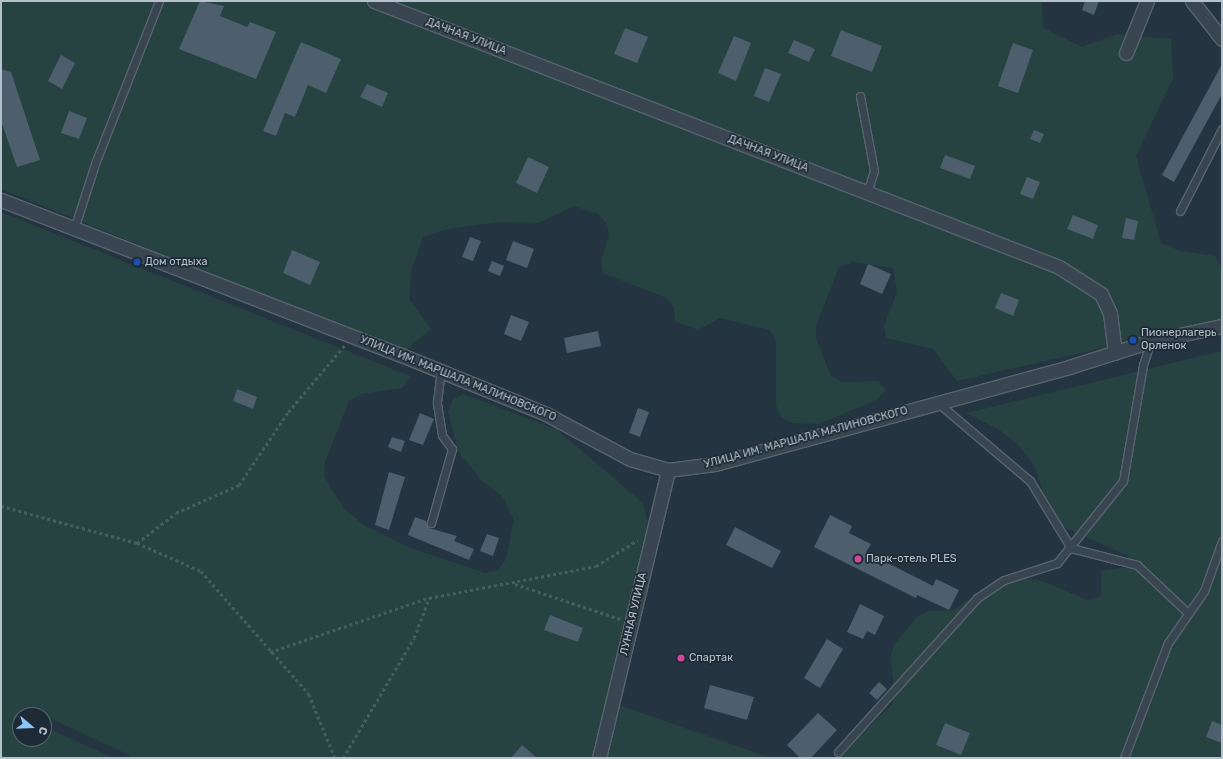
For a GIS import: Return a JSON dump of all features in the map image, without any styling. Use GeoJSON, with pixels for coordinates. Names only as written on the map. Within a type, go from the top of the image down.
{"type":"FeatureCollection","features":[{"type":"Feature","properties":{"kind":"street","name":"ДАЧНАЯ УЛИЦА"},"geometry":{"type":"LineString","coordinates":[[374,1],[1059,267],[1085,282],[1101,294],[1110,313],[1115,353]]}},
{"type":"Feature","properties":{"kind":"street"},"geometry":{"type":"LineString","coordinates":[[1126,53],[1147,1]]}},
{"type":"Feature","properties":{"kind":"street"},"geometry":{"type":"LineString","coordinates":[[1192,1],[1222,39]]}},
{"type":"Feature","properties":{"kind":"street","name":"УЛИЦА ИМ. МАРШАЛА МАЛИНОВСКОГО"},"geometry":{"type":"LineString","coordinates":[[1,200],[441,371],[546,414],[630,459],[668,470],[715,464],[938,403],[1115,353],[1152,341],[1222,326]]}},
{"type":"Feature","properties":{"kind":"street","name":"ЛУННАЯ УЛИЦА"},"geometry":{"type":"LineString","coordinates":[[599,758],[668,470]]}},
{"type":"Feature","properties":{"kind":"lane"},"geometry":{"type":"LineString","coordinates":[[74,229],[96,161],[159,1]]}},
{"type":"Feature","properties":{"kind":"lane"},"geometry":{"type":"LineString","coordinates":[[860,96],[874,171],[867,193]]}},
{"type":"Feature","properties":{"kind":"lane"},"geometry":{"type":"LineString","coordinates":[[1180,211],[1222,129]]}},
{"type":"Feature","properties":{"kind":"lane"},"geometry":{"type":"LineString","coordinates":[[838,752],[977,598],[1004,580],[1057,563],[1071,548],[1123,481],[1143,365],[1152,341]]}},
{"type":"Feature","properties":{"kind":"lane"},"geometry":{"type":"LineString","coordinates":[[431,523],[452,449],[442,435],[437,402],[441,371]]}},
{"type":"Feature","properties":{"kind":"lane"},"geometry":{"type":"LineString","coordinates":[[938,403],[1030,481],[1071,548],[1137,566],[1188,613]]}},
{"type":"Feature","properties":{"kind":"lane"},"geometry":{"type":"LineString","coordinates":[[1124,758],[1168,644],[1204,591],[1222,541]]}},
{"type":"Feature","properties":{"kind":"path"},"geometry":{"type":"LineString","coordinates":[[137,543],[176,513],[239,485],[288,412],[353,336]]}},
{"type":"Feature","properties":{"kind":"path"},"geometry":{"type":"LineString","coordinates":[[1,506],[137,543],[201,571],[270,652],[310,694],[335,758]]}},
{"type":"Feature","properties":{"kind":"path"},"geometry":{"type":"LineString","coordinates":[[270,652],[429,598],[513,584],[596,566],[653,533]]}},
{"type":"Feature","properties":{"kind":"path"},"geometry":{"type":"LineString","coordinates":[[513,584],[632,622]]}},
{"type":"Feature","properties":{"kind":"path"},"geometry":{"type":"LineString","coordinates":[[343,758],[414,638],[429,598]]}},
{"type":"Feature","properties":{"kind":"green space"},"geometry":{"type":"Polygon","coordinates":[[[1,1],[1042,1],[1043,28],[1082,47],[1117,34],[1171,39],[1173,78],[1136,156],[1161,243],[1181,251],[1215,256],[1222,268],[1222,321],[957,381],[933,349],[886,338],[884,326],[897,292],[893,268],[853,262],[839,267],[816,326],[816,339],[831,376],[842,382],[878,381],[886,390],[878,399],[819,424],[793,423],[781,417],[776,405],[776,342],[770,330],[720,318],[698,330],[675,321],[674,308],[666,298],[603,273],[601,259],[609,236],[607,224],[598,214],[574,206],[538,223],[500,222],[447,229],[423,237],[411,272],[409,299],[431,329],[403,352],[1,189],[1,1]]]}},
{"type":"Feature","properties":{"kind":"green space"},"geometry":{"type":"Polygon","coordinates":[[[1,212],[410,376],[402,388],[361,394],[349,401],[325,462],[324,476],[344,509],[365,526],[413,549],[485,573],[498,570],[506,559],[514,520],[503,497],[482,481],[458,451],[448,412],[453,400],[463,394],[556,429],[643,503],[650,533],[633,585],[610,702],[771,758],[135,758],[52,719],[52,707],[12,707],[12,747],[52,747],[52,731],[114,758],[1,758],[1,212]]]}},
{"type":"Feature","properties":{"kind":"green space"},"geometry":{"type":"Polygon","coordinates":[[[1222,351],[1222,758],[837,758],[891,705],[895,694],[890,657],[894,645],[918,616],[929,611],[954,610],[994,582],[1018,577],[1042,581],[1088,600],[1101,596],[1101,571],[1125,567],[1129,556],[1059,525],[1046,503],[1035,467],[1020,447],[1001,431],[967,413],[1222,351]]]}},
{"type":"Feature","properties":{"kind":"building"},"geometry":{"type":"Polygon","coordinates":[[[200,1],[224,6],[220,16],[247,27],[250,22],[276,32],[256,79],[179,49],[200,1]]]}},
{"type":"Feature","properties":{"kind":"building"},"geometry":{"type":"Polygon","coordinates":[[[1085,1],[1099,1],[1094,15],[1082,10],[1085,1]]]}},
{"type":"Feature","properties":{"kind":"building"},"geometry":{"type":"Polygon","coordinates":[[[625,28],[648,37],[637,63],[614,54],[625,28]]]}},
{"type":"Feature","properties":{"kind":"building"},"geometry":{"type":"Polygon","coordinates":[[[841,30],[882,46],[872,72],[831,56],[841,30]]]}},
{"type":"Feature","properties":{"kind":"building"},"geometry":{"type":"Polygon","coordinates":[[[734,36],[751,43],[736,81],[718,73],[734,36]]]}},
{"type":"Feature","properties":{"kind":"building"},"geometry":{"type":"Polygon","coordinates":[[[794,40],[815,49],[809,62],[788,53],[794,40]]]}},
{"type":"Feature","properties":{"kind":"building"},"geometry":{"type":"Polygon","coordinates":[[[301,42],[341,59],[326,93],[308,85],[295,117],[285,113],[276,136],[263,131],[301,42]]]}},
{"type":"Feature","properties":{"kind":"building"},"geometry":{"type":"Polygon","coordinates":[[[1013,43],[1033,50],[1018,93],[998,86],[1013,43]]]}},
{"type":"Feature","properties":{"kind":"building"},"geometry":{"type":"Polygon","coordinates":[[[61,55],[75,63],[62,89],[48,81],[61,55]]]}},
{"type":"Feature","properties":{"kind":"building"},"geometry":{"type":"Polygon","coordinates":[[[1222,64],[1222,94],[1174,182],[1162,175],[1222,64]]]}},
{"type":"Feature","properties":{"kind":"building"},"geometry":{"type":"Polygon","coordinates":[[[765,68],[781,74],[769,102],[754,96],[765,68]]]}},
{"type":"Feature","properties":{"kind":"building"},"geometry":{"type":"Polygon","coordinates":[[[1,69],[11,72],[40,160],[17,167],[1,121],[1,69]]]}},
{"type":"Feature","properties":{"kind":"building"},"geometry":{"type":"Polygon","coordinates":[[[367,84],[388,93],[382,107],[360,97],[367,84]]]}},
{"type":"Feature","properties":{"kind":"building"},"geometry":{"type":"Polygon","coordinates":[[[69,111],[87,118],[79,139],[61,133],[69,111]]]}},
{"type":"Feature","properties":{"kind":"building"},"geometry":{"type":"Polygon","coordinates":[[[1034,130],[1044,134],[1040,143],[1030,139],[1034,130]]]}},
{"type":"Feature","properties":{"kind":"building"},"geometry":{"type":"Polygon","coordinates":[[[945,155],[975,166],[970,179],[940,168],[945,155]]]}},
{"type":"Feature","properties":{"kind":"building"},"geometry":{"type":"Polygon","coordinates":[[[528,157],[549,167],[537,193],[516,183],[528,157]]]}},
{"type":"Feature","properties":{"kind":"building"},"geometry":{"type":"Polygon","coordinates":[[[1027,177],[1040,182],[1033,199],[1020,194],[1027,177]]]}},
{"type":"Feature","properties":{"kind":"building"},"geometry":{"type":"Polygon","coordinates":[[[1073,215],[1098,225],[1093,239],[1067,229],[1073,215]]]}},
{"type":"Feature","properties":{"kind":"building"},"geometry":{"type":"Polygon","coordinates":[[[1126,218],[1138,221],[1134,240],[1122,238],[1126,218]]]}},
{"type":"Feature","properties":{"kind":"building"},"geometry":{"type":"Polygon","coordinates":[[[470,237],[481,241],[473,261],[462,257],[470,237]]]}},
{"type":"Feature","properties":{"kind":"building"},"geometry":{"type":"Polygon","coordinates":[[[513,241],[534,249],[527,268],[506,260],[513,241]]]}},
{"type":"Feature","properties":{"kind":"building"},"geometry":{"type":"Polygon","coordinates":[[[292,250],[320,262],[310,285],[283,273],[292,250]]]}},
{"type":"Feature","properties":{"kind":"building"},"geometry":{"type":"Polygon","coordinates":[[[492,261],[504,266],[500,276],[488,271],[492,261]]]}},
{"type":"Feature","properties":{"kind":"building"},"geometry":{"type":"Polygon","coordinates":[[[868,264],[891,274],[882,294],[860,284],[868,264]]]}},
{"type":"Feature","properties":{"kind":"building"},"geometry":{"type":"Polygon","coordinates":[[[1001,293],[1019,300],[1013,316],[995,308],[1001,293]]]}},
{"type":"Feature","properties":{"kind":"building"},"geometry":{"type":"Polygon","coordinates":[[[511,315],[529,322],[521,341],[504,334],[511,315]]]}},
{"type":"Feature","properties":{"kind":"building"},"geometry":{"type":"Polygon","coordinates":[[[598,331],[601,346],[567,353],[564,338],[598,331]]]}},
{"type":"Feature","properties":{"kind":"building"},"geometry":{"type":"Polygon","coordinates":[[[237,389],[257,397],[253,409],[233,401],[237,389]]]}},
{"type":"Feature","properties":{"kind":"building"},"geometry":{"type":"Polygon","coordinates":[[[638,408],[649,412],[640,437],[629,433],[638,408]]]}},
{"type":"Feature","properties":{"kind":"building"},"geometry":{"type":"Polygon","coordinates":[[[420,413],[434,419],[423,445],[409,440],[420,413]]]}},
{"type":"Feature","properties":{"kind":"building"},"geometry":{"type":"Polygon","coordinates":[[[392,437],[405,441],[401,452],[388,447],[392,437]]]}},
{"type":"Feature","properties":{"kind":"building"},"geometry":{"type":"Polygon","coordinates":[[[389,472],[405,477],[389,530],[375,525],[389,472]]]}},
{"type":"Feature","properties":{"kind":"building"},"geometry":{"type":"Polygon","coordinates":[[[830,515],[852,526],[849,533],[871,544],[866,552],[933,586],[936,579],[959,590],[949,610],[917,595],[916,598],[814,547],[830,515]]]}},
{"type":"Feature","properties":{"kind":"building"},"geometry":{"type":"Polygon","coordinates":[[[415,517],[426,521],[429,528],[457,536],[454,541],[474,549],[469,560],[408,535],[415,517]]]}},
{"type":"Feature","properties":{"kind":"building"},"geometry":{"type":"Polygon","coordinates":[[[735,527],[781,551],[772,568],[726,545],[735,527]]]}},
{"type":"Feature","properties":{"kind":"building"},"geometry":{"type":"Polygon","coordinates":[[[487,534],[499,538],[493,556],[480,551],[487,534]]]}},
{"type":"Feature","properties":{"kind":"building"},"geometry":{"type":"Polygon","coordinates":[[[860,604],[884,616],[875,635],[867,631],[863,639],[847,632],[860,604]]]}},
{"type":"Feature","properties":{"kind":"building"},"geometry":{"type":"Polygon","coordinates":[[[550,615],[583,628],[578,642],[544,630],[550,615]]]}},
{"type":"Feature","properties":{"kind":"building"},"geometry":{"type":"Polygon","coordinates":[[[827,639],[843,649],[820,688],[804,678],[827,639]]]}},
{"type":"Feature","properties":{"kind":"building"},"geometry":{"type":"Polygon","coordinates":[[[879,682],[887,689],[877,700],[869,693],[879,682]]]}},
{"type":"Feature","properties":{"kind":"building"},"geometry":{"type":"Polygon","coordinates":[[[710,685],[754,697],[747,720],[704,708],[710,685]]]}},
{"type":"Feature","properties":{"kind":"building"},"geometry":{"type":"Polygon","coordinates":[[[818,713],[837,730],[811,758],[800,758],[787,745],[818,713]]]}},
{"type":"Feature","properties":{"kind":"building"},"geometry":{"type":"Polygon","coordinates":[[[1212,721],[1222,725],[1222,743],[1206,737],[1212,721]]]}},
{"type":"Feature","properties":{"kind":"building"},"geometry":{"type":"Polygon","coordinates":[[[945,723],[970,733],[961,755],[936,745],[945,723]]]}},
{"type":"Feature","properties":{"kind":"building"},"geometry":{"type":"Polygon","coordinates":[[[522,745],[537,758],[511,758],[522,745]]]}},
{"type":"Feature","properties":{"kind":"place","name":"Дом отдыха"},"geometry":{"type":"Point","coordinates":[137,262]}},
{"type":"Feature","properties":{"kind":"place","name":"Пионерлагерь Орленок"},"geometry":{"type":"Point","coordinates":[1133,340]}},
{"type":"Feature","properties":{"kind":"place","name":"Парк-отель PLES"},"geometry":{"type":"Point","coordinates":[858,559]}},
{"type":"Feature","properties":{"kind":"place","name":"Спартак"},"geometry":{"type":"Point","coordinates":[681,658]}}]}
